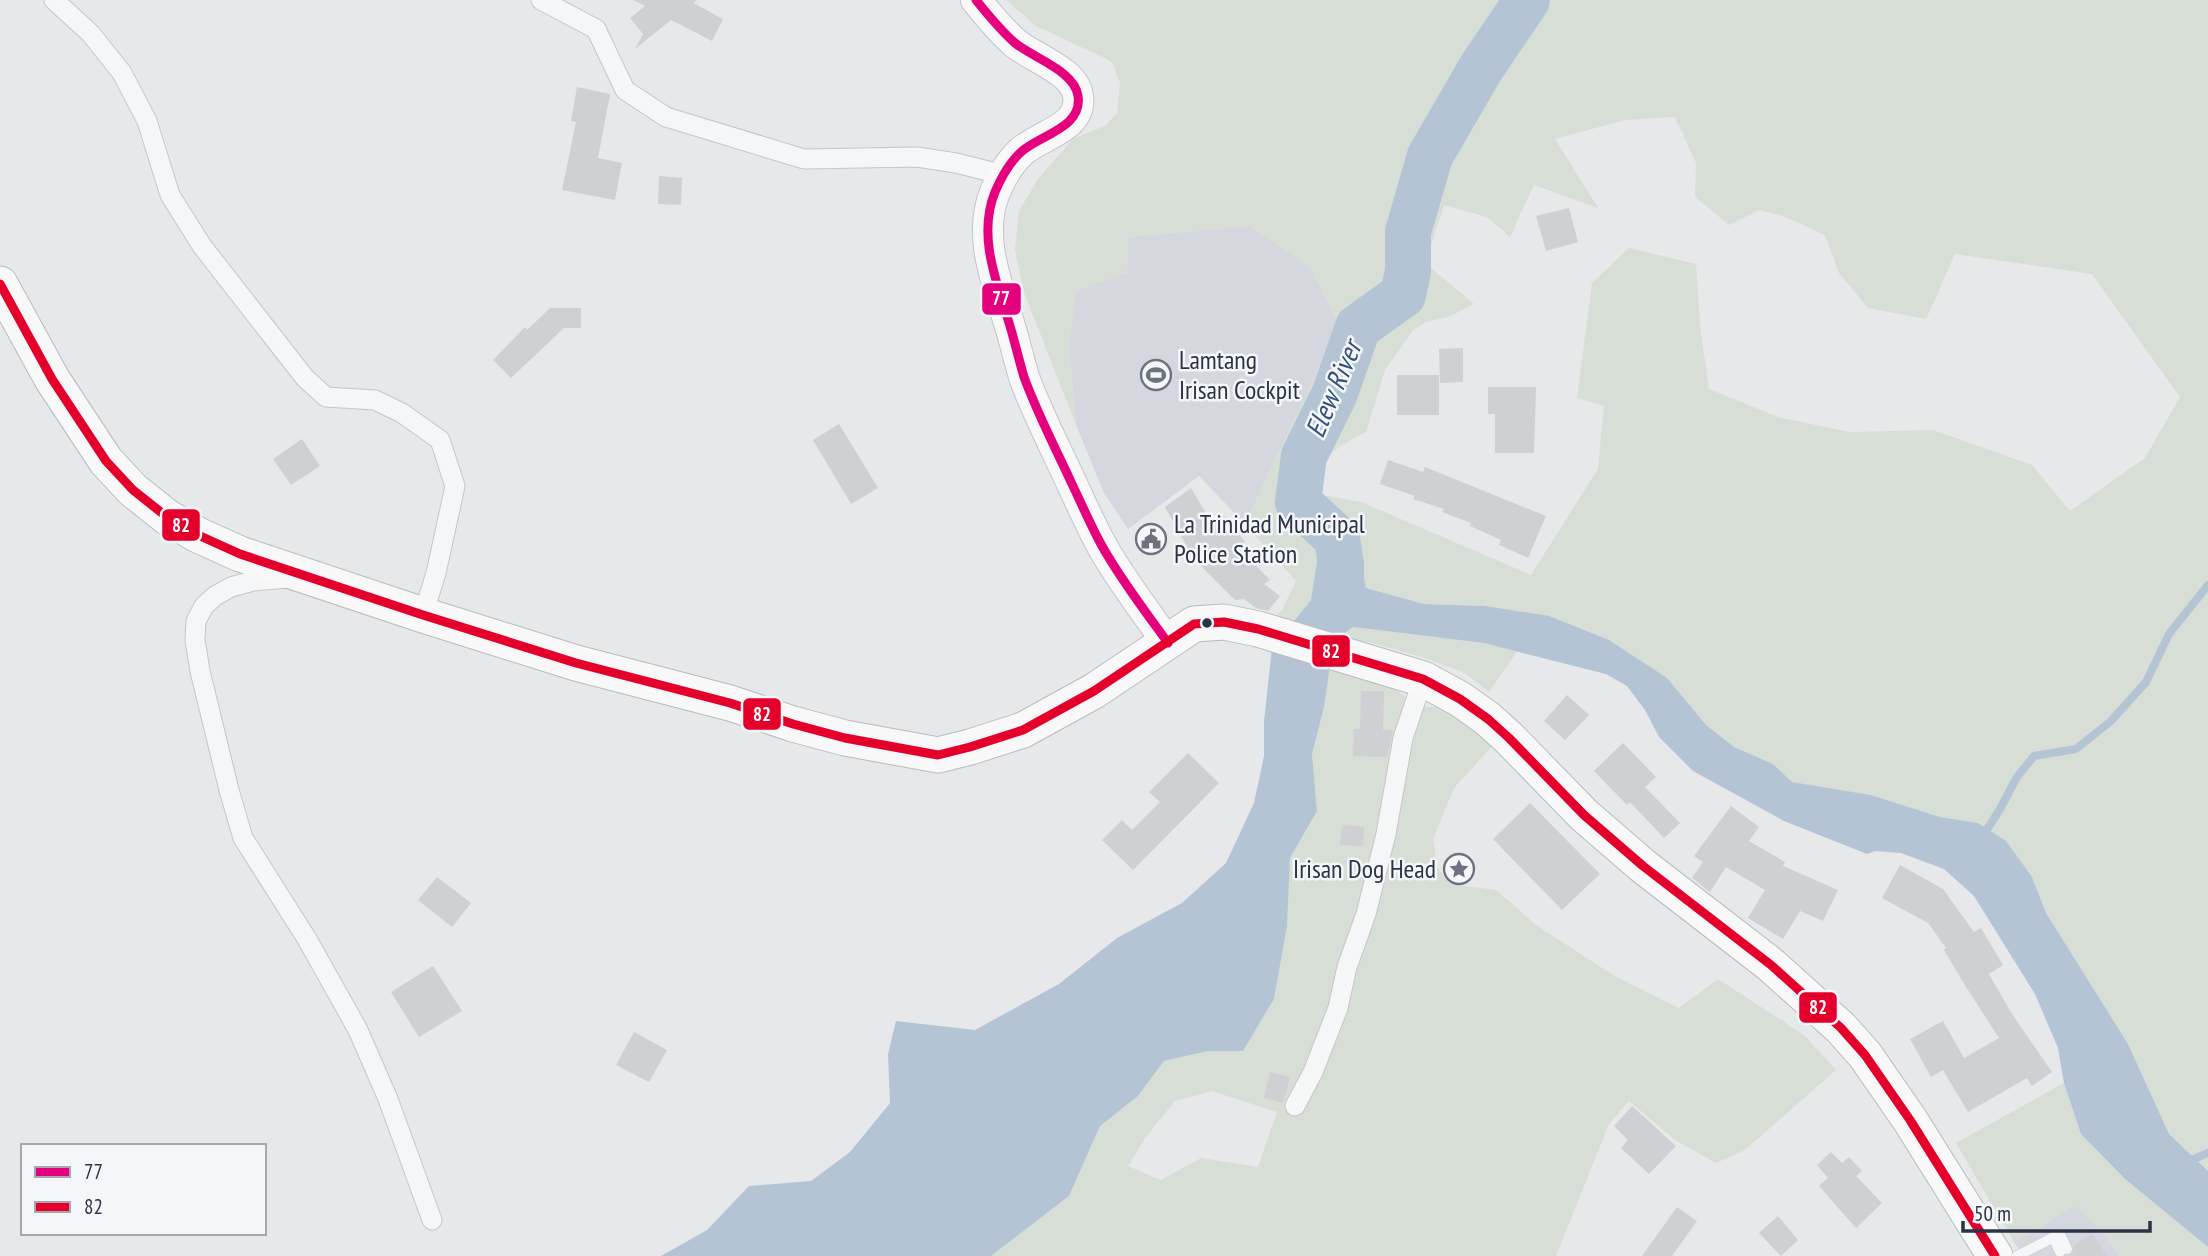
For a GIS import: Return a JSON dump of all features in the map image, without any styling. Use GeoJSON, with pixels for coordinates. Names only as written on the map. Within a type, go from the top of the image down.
{"type":"FeatureCollection","features":[{"type":"Feature","properties":{"kind":"highway"},"geometry":{"type":"LineString","coordinates":[[0,284],[40,358],[106,461],[133,490],[167,517],[198,535],[240,554],[423,615],[576,663],[730,703],[793,724],[938,755],[1023,730],[1094,691],[1194,624],[1224,622],[1423,679],[1460,699],[1488,719],[1509,737],[1584,815],[1643,866],[1770,965],[1841,1028],[1865,1055],[1910,1120],[1995,1256]]}},
{"type":"Feature","properties":{"kind":"main road"},"geometry":{"type":"LineString","coordinates":[[976,0],[1014,42],[1033,57],[1066,75],[1076,87],[1079,99],[1069,122],[1020,153],[995,192],[989,217],[989,244],[995,285],[1025,379],[1101,545],[1134,598],[1168,643]]}},
{"type":"Feature","properties":{"kind":"street"},"geometry":{"type":"LineString","coordinates":[[54,0],[91,34],[122,73],[147,121],[170,195],[202,246],[305,378],[326,397],[375,400],[402,413],[440,440],[455,486],[436,573],[423,615]]}},
{"type":"Feature","properties":{"kind":"street"},"geometry":{"type":"LineString","coordinates":[[541,0],[596,29],[625,90],[666,117],[804,159],[917,157],[1004,175]]}},
{"type":"Feature","properties":{"kind":"street"},"geometry":{"type":"LineString","coordinates":[[311,577],[253,581],[231,587],[215,596],[204,606],[196,621],[195,640],[200,671],[243,838],[307,939],[358,1030],[388,1099],[432,1220]]}},
{"type":"Feature","properties":{"kind":"street"},"geometry":{"type":"LineString","coordinates":[[1295,1106],[1313,1072],[1338,1008],[1346,967],[1366,914],[1385,834],[1403,737],[1423,679]]}},
{"type":"Feature","properties":{"kind":"lane"},"geometry":{"type":"LineString","coordinates":[[2017,1256],[2053,1237],[2064,1250]]}},
{"type":"Feature","properties":{"kind":"shaded area"},"geometry":{"type":"Polygon","coordinates":[[[1007,0],[2208,0],[2208,1171],[2169,1134],[2128,1044],[2046,913],[2032,877],[1978,823],[1940,817],[1871,795],[1792,782],[1773,764],[1734,747],[1706,725],[1667,678],[1485,606],[1424,604],[1366,588],[1315,580],[1311,600],[1291,624],[1272,620],[1282,610],[1296,581],[1245,524],[1339,325],[1311,268],[1250,226],[1128,237],[1127,273],[1076,291],[1069,346],[1076,425],[1024,292],[1015,250],[1019,211],[1038,179],[1073,139],[1105,126],[1117,113],[1120,82],[1111,61],[1034,25],[1007,0]],[[1675,117],[1625,120],[1555,139],[1598,208],[1534,185],[1510,237],[1487,217],[1444,205],[1425,263],[1474,304],[1449,317],[1428,321],[1413,330],[1385,370],[1366,432],[1337,449],[1320,465],[1313,484],[1316,494],[1361,502],[1531,575],[1598,469],[1604,406],[1577,398],[1592,283],[1629,248],[1696,264],[1700,326],[1709,389],[1778,417],[1849,432],[1933,430],[2032,465],[2070,511],[2145,458],[2180,397],[2092,274],[1955,254],[1926,319],[1868,308],[1839,273],[1825,235],[1783,216],[1759,210],[1729,225],[1695,197],[1696,163],[1675,117]]]}},
{"type":"Feature","properties":{"kind":"shaded area"},"geometry":{"type":"Polygon","coordinates":[[[1250,226],[1311,268],[1339,325],[1245,524],[1199,476],[1128,529],[1104,493],[1076,425],[1069,346],[1076,290],[1127,273],[1128,237],[1250,226]]]}},
{"type":"Feature","properties":{"kind":"shaded area"},"geometry":{"type":"Polygon","coordinates":[[[1353,627],[1518,650],[1489,692],[1465,673],[1422,657],[1369,642],[1338,638],[1353,627]]]}},
{"type":"Feature","properties":{"kind":"shaded area"},"geometry":{"type":"Polygon","coordinates":[[[1330,666],[1378,678],[1421,707],[1449,707],[1496,742],[1454,788],[1433,839],[1437,867],[1450,884],[1496,890],[1536,925],[1613,975],[1679,1008],[1718,979],[1804,1035],[1836,1070],[1745,1150],[1716,1163],[1675,1140],[1629,1101],[1609,1124],[1556,1256],[991,1256],[1069,1196],[1100,1126],[1138,1096],[1164,1061],[1208,1051],[1243,1051],[1274,999],[1287,926],[1290,858],[1317,811],[1312,754],[1324,707],[1330,666]],[[1212,1091],[1175,1101],[1145,1138],[1128,1166],[1161,1180],[1201,1158],[1258,1167],[1277,1112],[1212,1091]]]}},
{"type":"Feature","properties":{"kind":"shaded area"},"geometry":{"type":"Polygon","coordinates":[[[2064,1083],[2081,1134],[2125,1179],[2208,1247],[2208,1256],[2119,1256],[2102,1231],[2076,1205],[2014,1242],[1956,1143],[2064,1083]]]}},
{"type":"Feature","properties":{"kind":"shaded area"},"geometry":{"type":"Polygon","coordinates":[[[2076,1205],[2102,1231],[2119,1256],[2023,1256],[2014,1242],[2076,1205]]]}},
{"type":"Feature","properties":{"kind":"water"},"geometry":{"type":"Polygon","coordinates":[[[1358,552],[1366,588],[1424,604],[1485,606],[1549,616],[1609,640],[1667,678],[1706,725],[1734,747],[1773,764],[1792,782],[1871,795],[1940,817],[1978,823],[2006,841],[2032,877],[2046,913],[2128,1044],[2169,1134],[2208,1171],[2208,1247],[2125,1179],[2081,1134],[2064,1083],[2058,1048],[2035,994],[1974,896],[1944,869],[1901,853],[1875,851],[1867,854],[1784,821],[1693,771],[1659,737],[1645,710],[1627,686],[1606,674],[1484,643],[1353,627],[1338,638],[1330,666],[1324,707],[1312,754],[1317,811],[1290,858],[1287,926],[1274,999],[1243,1051],[1208,1051],[1164,1061],[1138,1096],[1100,1126],[1069,1196],[991,1256],[661,1256],[707,1230],[749,1186],[811,1181],[850,1152],[890,1103],[888,1054],[896,1021],[975,1030],[1059,984],[1117,938],[1182,903],[1226,863],[1254,803],[1264,756],[1264,721],[1272,648],[1311,600],[1318,556],[1358,552]]]}},
{"type":"Feature","properties":{"kind":"building"},"geometry":{"type":"Polygon","coordinates":[[[633,0],[697,0],[693,3],[723,19],[712,41],[671,20],[635,49],[643,34],[630,18],[645,6],[633,0]]]}},
{"type":"Feature","properties":{"kind":"building"},"geometry":{"type":"Polygon","coordinates":[[[577,87],[610,94],[598,158],[622,163],[615,200],[562,190],[576,122],[571,121],[577,87]]]}},
{"type":"Feature","properties":{"kind":"building"},"geometry":{"type":"Polygon","coordinates":[[[659,176],[682,178],[681,205],[658,204],[659,176]]]}},
{"type":"Feature","properties":{"kind":"building"},"geometry":{"type":"Polygon","coordinates":[[[1569,208],[1578,242],[1546,251],[1536,216],[1569,208]]]}},
{"type":"Feature","properties":{"kind":"building"},"geometry":{"type":"Polygon","coordinates":[[[550,308],[581,308],[581,328],[564,328],[511,378],[493,360],[525,327],[527,330],[550,308]]]}},
{"type":"Feature","properties":{"kind":"building"},"geometry":{"type":"Polygon","coordinates":[[[1463,348],[1463,382],[1440,383],[1439,349],[1463,348]]]}},
{"type":"Feature","properties":{"kind":"building"},"geometry":{"type":"Polygon","coordinates":[[[1397,375],[1439,375],[1439,415],[1397,415],[1397,375]]]}},
{"type":"Feature","properties":{"kind":"building"},"geometry":{"type":"Polygon","coordinates":[[[1488,387],[1536,387],[1534,453],[1495,453],[1495,414],[1488,414],[1488,387]]]}},
{"type":"Feature","properties":{"kind":"building"},"geometry":{"type":"Polygon","coordinates":[[[839,424],[878,488],[851,504],[813,440],[839,424]]]}},
{"type":"Feature","properties":{"kind":"building"},"geometry":{"type":"Polygon","coordinates":[[[302,439],[320,466],[291,485],[273,459],[302,439]]]}},
{"type":"Feature","properties":{"kind":"building"},"geometry":{"type":"Polygon","coordinates":[[[1388,460],[1423,472],[1425,467],[1546,516],[1528,558],[1499,545],[1501,540],[1470,526],[1471,523],[1442,512],[1444,509],[1380,484],[1388,460]]]}},
{"type":"Feature","properties":{"kind":"building"},"geometry":{"type":"Polygon","coordinates":[[[1191,488],[1213,525],[1225,516],[1245,542],[1238,547],[1270,580],[1264,584],[1280,596],[1268,611],[1256,608],[1244,599],[1235,600],[1194,559],[1165,507],[1191,488]]]}},
{"type":"Feature","properties":{"kind":"building"},"geometry":{"type":"Polygon","coordinates":[[[1361,691],[1384,691],[1383,730],[1393,730],[1387,757],[1353,756],[1354,729],[1360,729],[1361,691]]]}},
{"type":"Feature","properties":{"kind":"building"},"geometry":{"type":"Polygon","coordinates":[[[1567,695],[1589,715],[1565,740],[1544,721],[1567,695]]]}},
{"type":"Feature","properties":{"kind":"building"},"geometry":{"type":"Polygon","coordinates":[[[1623,743],[1656,777],[1645,787],[1680,823],[1664,838],[1630,802],[1627,805],[1594,771],[1623,743]]]}},
{"type":"Feature","properties":{"kind":"building"},"geometry":{"type":"Polygon","coordinates":[[[1188,753],[1219,783],[1133,870],[1102,840],[1122,820],[1132,830],[1160,802],[1149,792],[1188,753]]]}},
{"type":"Feature","properties":{"kind":"building"},"geometry":{"type":"Polygon","coordinates":[[[1530,803],[1600,874],[1562,910],[1493,839],[1530,803]]]}},
{"type":"Feature","properties":{"kind":"building"},"geometry":{"type":"Polygon","coordinates":[[[1731,806],[1759,827],[1749,841],[1785,862],[1783,866],[1838,890],[1823,921],[1800,911],[1783,939],[1748,918],[1765,890],[1726,867],[1710,892],[1692,878],[1703,862],[1694,856],[1731,806]]]}},
{"type":"Feature","properties":{"kind":"building"},"geometry":{"type":"Polygon","coordinates":[[[1342,825],[1364,827],[1363,846],[1340,845],[1342,825]]]}},
{"type":"Feature","properties":{"kind":"building"},"geometry":{"type":"Polygon","coordinates":[[[1900,865],[1943,889],[1974,932],[1981,928],[2003,965],[1989,974],[2012,1014],[2052,1072],[2032,1086],[2027,1078],[1968,1112],[1943,1070],[1931,1077],[1910,1039],[1943,1021],[1964,1058],[1999,1038],[1944,950],[1946,948],[1928,923],[1882,898],[1900,865]]]}},
{"type":"Feature","properties":{"kind":"building"},"geometry":{"type":"Polygon","coordinates":[[[437,877],[471,903],[452,927],[418,900],[437,877]]]}},
{"type":"Feature","properties":{"kind":"building"},"geometry":{"type":"Polygon","coordinates":[[[433,966],[462,1011],[419,1037],[391,992],[433,966]]]}},
{"type":"Feature","properties":{"kind":"building"},"geometry":{"type":"Polygon","coordinates":[[[634,1032],[667,1050],[649,1082],[616,1065],[634,1032]]]}},
{"type":"Feature","properties":{"kind":"building"},"geometry":{"type":"Polygon","coordinates":[[[1270,1072],[1290,1077],[1283,1103],[1264,1098],[1270,1072]]]}},
{"type":"Feature","properties":{"kind":"building"},"geometry":{"type":"Polygon","coordinates":[[[1632,1106],[1676,1146],[1649,1174],[1621,1148],[1628,1140],[1614,1126],[1632,1106]]]}},
{"type":"Feature","properties":{"kind":"building"},"geometry":{"type":"Polygon","coordinates":[[[1831,1152],[1842,1163],[1849,1157],[1862,1171],[1856,1176],[1882,1203],[1856,1228],[1819,1186],[1828,1178],[1817,1165],[1831,1152]]]}},
{"type":"Feature","properties":{"kind":"building"},"geometry":{"type":"Polygon","coordinates":[[[1677,1207],[1697,1221],[1672,1256],[1642,1256],[1677,1207]]]}},
{"type":"Feature","properties":{"kind":"building"},"geometry":{"type":"Polygon","coordinates":[[[1778,1216],[1798,1240],[1781,1256],[1759,1233],[1778,1216]]]}},
{"type":"Feature","properties":{"kind":"building"},"geometry":{"type":"Polygon","coordinates":[[[2092,1234],[2107,1256],[2069,1256],[2073,1253],[2074,1246],[2092,1234]]]}},
{"type":"Feature","properties":{"kind":"waterway","name":"Elew River"},"geometry":{"type":"LineString","coordinates":[[1341,603],[1341,565],[1337,538],[1298,502],[1304,456],[1335,393],[1358,327],[1403,295],[1408,271],[1408,232],[1430,156],[1481,68],[1527,0]]}},
{"type":"Feature","properties":{"kind":"waterway"},"geometry":{"type":"LineString","coordinates":[[1983,836],[2017,777],[2034,756],[2076,749],[2111,721],[2146,682],[2169,634],[2208,585]]}},
{"type":"Feature","properties":{"kind":"waterway"},"geometry":{"type":"LineString","coordinates":[[2185,1163],[2208,1153]]}},
{"type":"Feature","properties":{"kind":"transit line","name":"77"},"geometry":{"type":"LineString","coordinates":[[976,0],[1015,43],[1069,79],[1078,96],[1078,107],[1074,116],[1058,130],[1021,152],[1000,181],[990,209],[988,242],[1024,377],[1047,431],[1102,546],[1168,643]]}},
{"type":"Feature","properties":{"kind":"transit line","name":"82"},"geometry":{"type":"LineString","coordinates":[[0,284],[52,379],[106,461],[133,490],[167,517],[198,535],[240,554],[423,615],[576,663],[730,703],[793,724],[845,738],[938,755],[1023,730],[1094,691],[1194,624],[1224,622],[1258,629],[1423,679],[1460,699],[1488,719],[1584,815],[1643,866],[1771,965],[1841,1028],[1865,1055],[1910,1120],[1995,1256]]}},
{"type":"Feature","properties":{"kind":"place","name":"Lamtang Irisan Cockpit"},"geometry":{"type":"Point","coordinates":[1156,375]}},
{"type":"Feature","properties":{"kind":"place","name":"La Trinidad Municipal Police Station"},"geometry":{"type":"Point","coordinates":[1151,539]}},
{"type":"Feature","properties":{"kind":"place","name":"Irisan Dog Head"},"geometry":{"type":"Point","coordinates":[1459,869]}}]}
